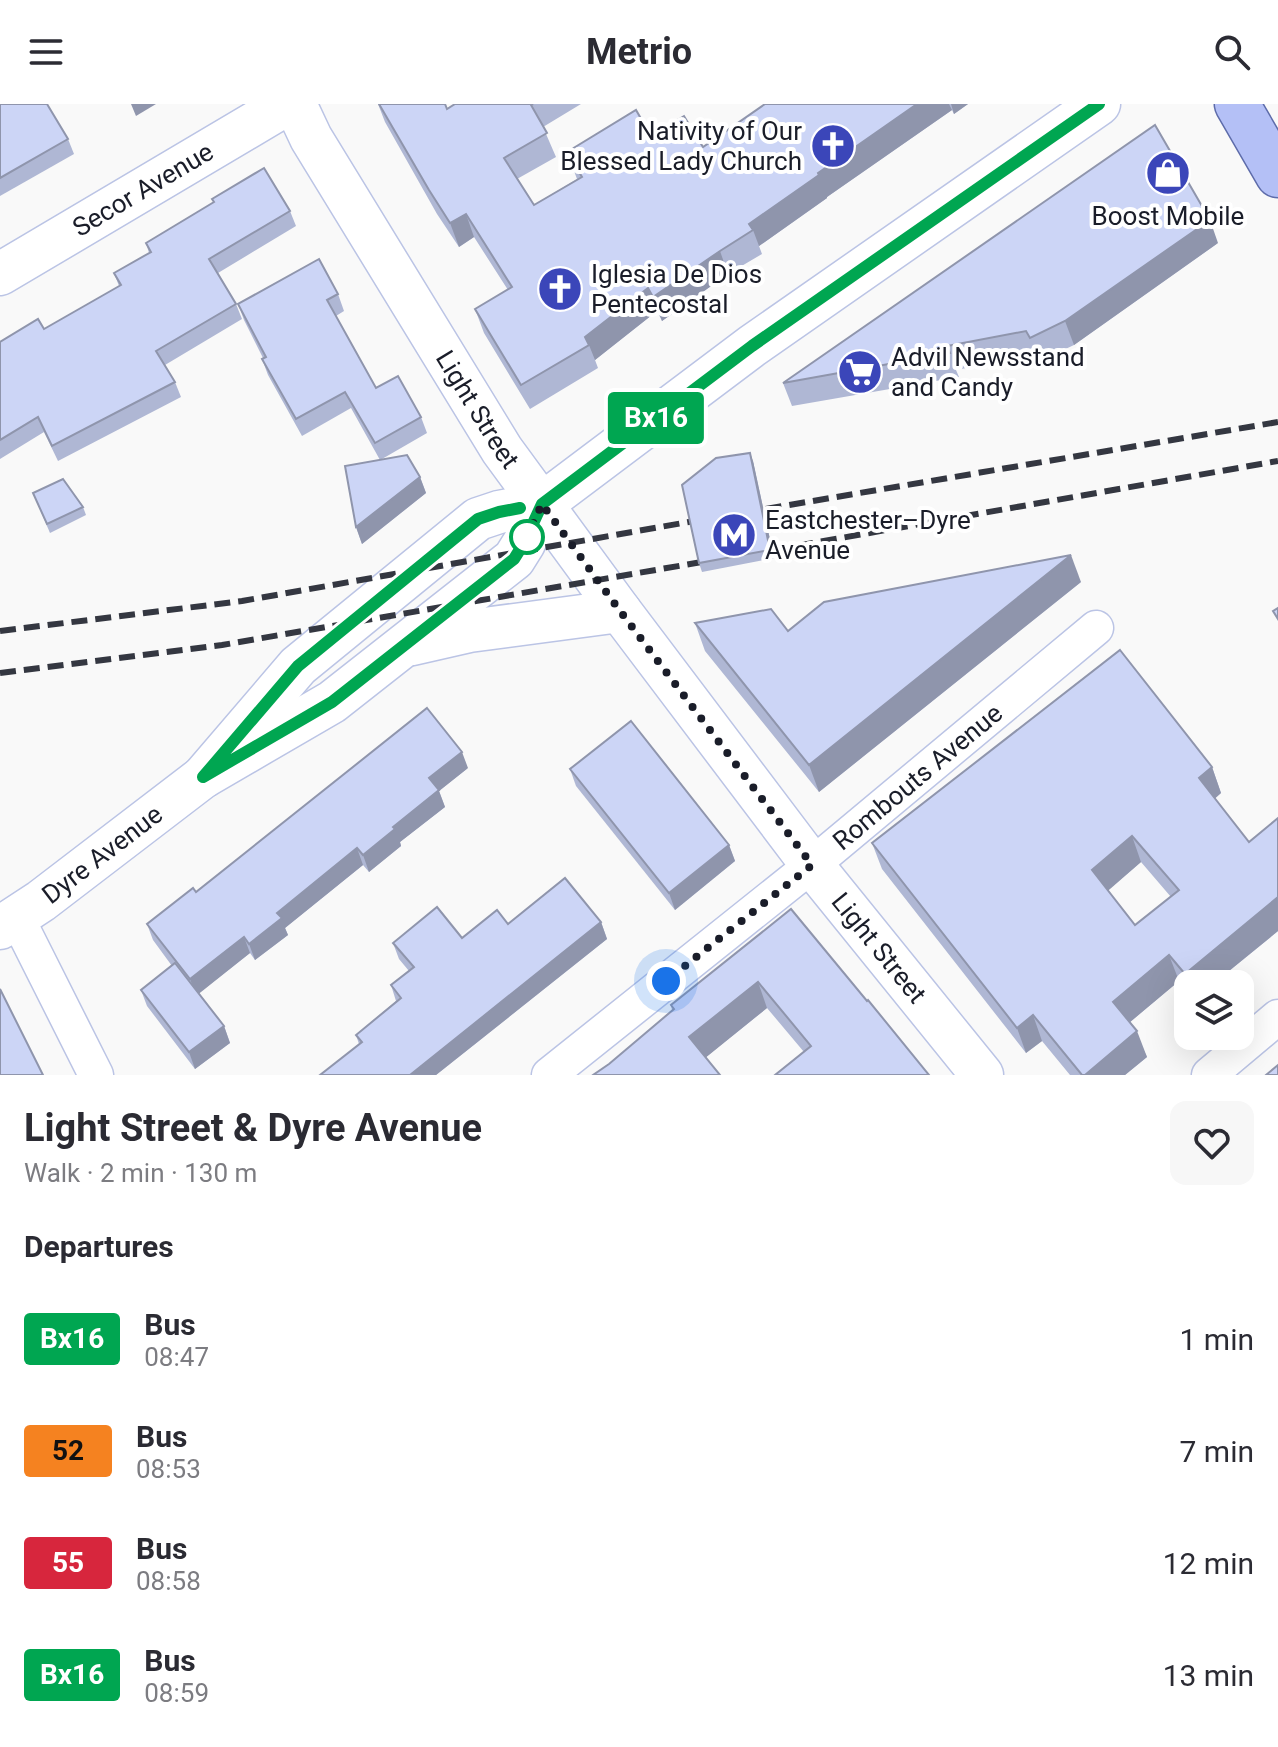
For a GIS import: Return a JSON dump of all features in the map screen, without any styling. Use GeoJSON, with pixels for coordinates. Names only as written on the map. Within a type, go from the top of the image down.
{"type":"FeatureCollection","features":[{"type":"Feature","properties":{"kind":"main road"},"geometry":{"type":"LineString","coordinates":[[1237,104],[1278,175]]}},
{"type":"Feature","properties":{"kind":"street","name":"Secor Avenue"},"geometry":{"type":"LineString","coordinates":[[0,274],[287,104]]}},
{"type":"Feature","properties":{"kind":"street","name":"Light Street"},"geometry":{"type":"LineString","coordinates":[[295,104],[311,138],[502,450],[812,865],[982,1075]]}},
{"type":"Feature","properties":{"kind":"street","name":"Dyre Avenue"},"geometry":{"type":"LineString","coordinates":[[203,777],[298,666],[478,519],[542,504],[752,346],[1099,104]]}},
{"type":"Feature","properties":{"kind":"street","name":"Dyre Avenue"},"geometry":{"type":"LineString","coordinates":[[8,923],[203,777],[332,702],[514,559],[542,504]]}},
{"type":"Feature","properties":{"kind":"street"},"geometry":{"type":"LineString","coordinates":[[403,646],[469,631],[620,611]]}},
{"type":"Feature","properties":{"kind":"street","name":"Rombouts Avenue"},"geometry":{"type":"LineString","coordinates":[[549,1075],[812,865],[1096,628]]}},
{"type":"Feature","properties":{"kind":"street"},"geometry":{"type":"LineString","coordinates":[[8,923],[96,1075]]}},
{"type":"Feature","properties":{"kind":"street"},"geometry":{"type":"LineString","coordinates":[[1209,1075],[1278,1017]]}},
{"type":"Feature","properties":{"kind":"building"},"geometry":{"type":"Polygon","coordinates":[[[0,104],[47,104],[68,139],[0,178],[0,104]]]}},
{"type":"Feature","properties":{"kind":"building"},"geometry":{"type":"Polygon","coordinates":[[[379,104],[445,104],[447,109],[455,104],[533,104],[547,133],[504,158],[534,205],[582,177],[567,152],[636,110],[651,136],[684,116],[703,147],[765,104],[917,104],[749,224],[753,230],[653,297],[648,288],[585,337],[589,345],[521,385],[475,309],[512,287],[466,214],[450,223],[379,104]]]}},
{"type":"Feature","properties":{"kind":"building"},"geometry":{"type":"Polygon","coordinates":[[[1155,125],[1210,220],[1065,321],[1030,338],[1026,331],[947,346],[950,353],[783,383],[1155,125]]]}},
{"type":"Feature","properties":{"kind":"building"},"geometry":{"type":"Polygon","coordinates":[[[264,168],[290,211],[209,259],[236,304],[156,351],[175,382],[52,446],[38,417],[0,440],[0,342],[38,319],[44,329],[121,285],[114,273],[151,252],[146,243],[264,168]]]}},
{"type":"Feature","properties":{"kind":"building"},"geometry":{"type":"Polygon","coordinates":[[[319,259],[338,294],[327,300],[376,388],[398,376],[421,417],[375,443],[345,392],[296,419],[262,359],[266,357],[238,304],[319,259]]]}},
{"type":"Feature","properties":{"kind":"building"},"geometry":{"type":"Polygon","coordinates":[[[750,453],[770,550],[699,563],[682,485],[716,458],[750,453]]]}},
{"type":"Feature","properties":{"kind":"building"},"geometry":{"type":"Polygon","coordinates":[[[407,455],[420,477],[356,527],[345,466],[407,455]]]}},
{"type":"Feature","properties":{"kind":"building"},"geometry":{"type":"Polygon","coordinates":[[[63,479],[83,507],[47,524],[33,493],[63,479]]]}},
{"type":"Feature","properties":{"kind":"building"},"geometry":{"type":"Polygon","coordinates":[[[1071,555],[809,765],[695,623],[771,609],[788,631],[824,602],[1071,555]]]}},
{"type":"Feature","properties":{"kind":"building"},"geometry":{"type":"Polygon","coordinates":[[[1120,650],[1212,767],[1199,778],[1249,842],[1278,818],[1278,897],[1190,970],[1182,970],[1169,955],[1113,1002],[1137,1031],[1085,1075],[1033,1015],[1017,1028],[872,843],[1120,650]],[[1132,836],[1092,870],[1135,925],[1179,890],[1132,836]]]}},
{"type":"Feature","properties":{"kind":"building"},"geometry":{"type":"Polygon","coordinates":[[[427,708],[462,752],[429,778],[439,790],[363,855],[357,848],[277,913],[282,918],[249,944],[244,937],[190,979],[147,924],[193,888],[196,892],[427,708]]]}},
{"type":"Feature","properties":{"kind":"building"},"geometry":{"type":"Polygon","coordinates":[[[631,721],[729,845],[669,893],[570,769],[631,721]]]}},
{"type":"Feature","properties":{"kind":"building"},"geometry":{"type":"Polygon","coordinates":[[[565,878],[601,922],[410,1075],[320,1075],[362,1042],[356,1035],[401,998],[391,985],[414,967],[393,943],[437,907],[462,938],[497,910],[508,924],[565,878]]]}},
{"type":"Feature","properties":{"kind":"building"},"geometry":{"type":"Polygon","coordinates":[[[791,909],[929,1075],[775,1075],[811,1046],[758,982],[689,1037],[720,1075],[593,1075],[674,1009],[671,1005],[791,909]]]}},
{"type":"Feature","properties":{"kind":"building"},"geometry":{"type":"Polygon","coordinates":[[[175,963],[224,1026],[189,1052],[141,990],[175,963]]]}},
{"type":"Feature","properties":{"kind":"building"},"geometry":{"type":"Polygon","coordinates":[[[0,989],[43,1075],[0,1075],[0,989]]]}},
{"type":"Feature","properties":{"kind":"building"},"geometry":{"type":"Polygon","coordinates":[[[1278,1065],[1278,1075],[1266,1075],[1278,1065]]]}},
{"type":"Feature","properties":{"kind":"railway"},"geometry":{"type":"LineString","coordinates":[[742,513],[1278,422]]}},
{"type":"Feature","properties":{"kind":"railway"},"geometry":{"type":"LineString","coordinates":[[750,554],[1278,461]]}},
{"type":"Feature","properties":{"kind":"railway"},"geometry":{"type":"LineString","coordinates":[[0,631],[242,601],[711,518]]}},
{"type":"Feature","properties":{"kind":"railway"},"geometry":{"type":"LineString","coordinates":[[0,673],[222,645],[719,559]]}},
{"type":"Feature","properties":{"kind":"bus line","name":"Bx16"},"geometry":{"type":"LineString","coordinates":[[520,508],[478,519],[298,666],[203,777],[332,702],[514,559],[542,504],[752,346],[1099,104]]}},
{"type":"Feature","properties":{"kind":"place","name":"Nativity of Our Blessed Lady Church"},"geometry":{"type":"Point","coordinates":[833,146]}},
{"type":"Feature","properties":{"kind":"place","name":"Boost Mobile"},"geometry":{"type":"Point","coordinates":[1168,173]}},
{"type":"Feature","properties":{"kind":"place","name":"Iglesia De Dios Pentecostal"},"geometry":{"type":"Point","coordinates":[560,289]}},
{"type":"Feature","properties":{"kind":"place","name":"Advil Newsstand and Candy"},"geometry":{"type":"Point","coordinates":[860,372]}},
{"type":"Feature","properties":{"kind":"place","name":"Eastchester–Dyre Avenue"},"geometry":{"type":"Point","coordinates":[734,535]}},
{"type":"Feature","properties":{"kind":"route"},"geometry":{"type":"LineString","coordinates":[[527,537],[524,543],[542,504],[812,865],[666,981]]}}]}
